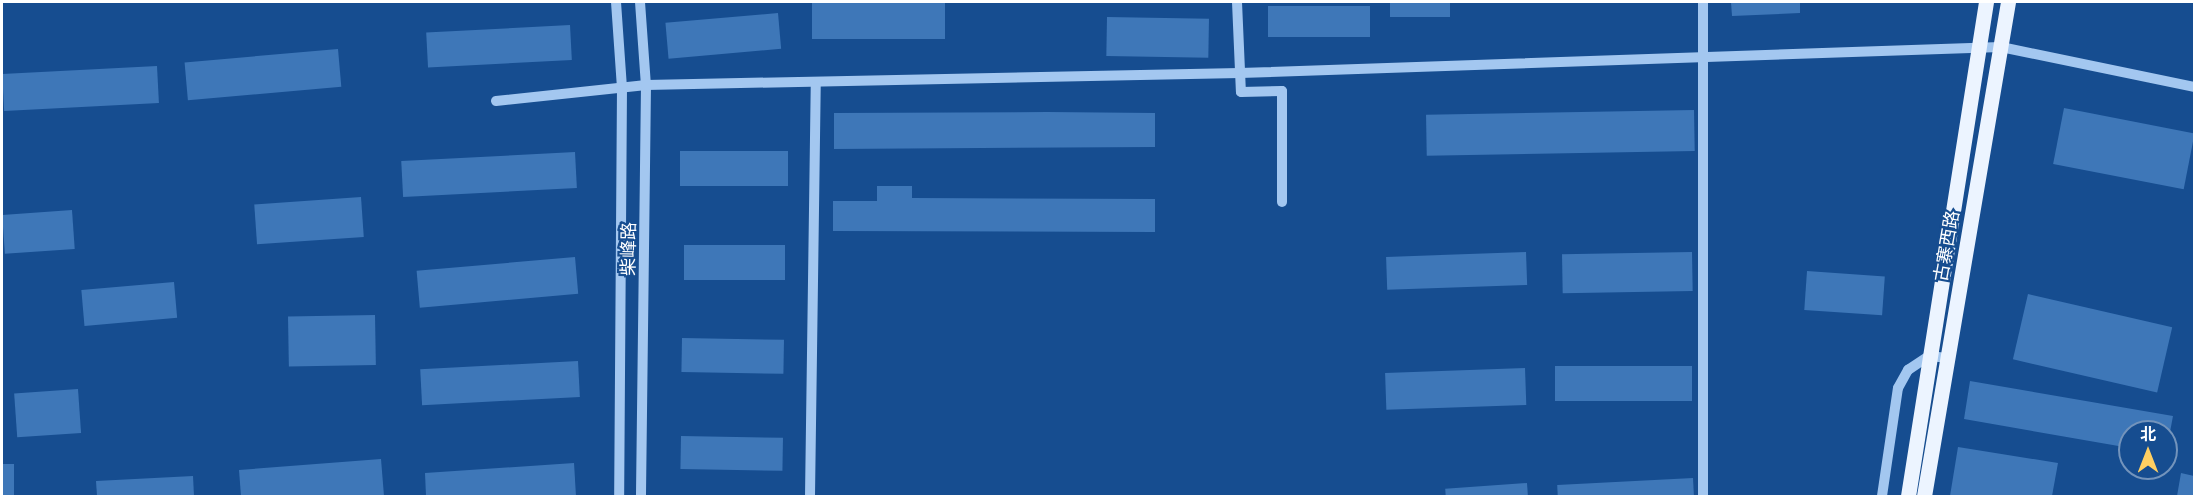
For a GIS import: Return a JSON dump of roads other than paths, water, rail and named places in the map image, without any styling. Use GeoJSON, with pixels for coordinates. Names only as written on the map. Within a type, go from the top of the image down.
{"type":"FeatureCollection","features":[{"type":"Feature","properties":{"kind":"main road","name":"古寨西路"},"geometry":{"type":"LineString","coordinates":[[1908,496],[1986,2]]}},
{"type":"Feature","properties":{"kind":"main road","name":"古寨西路"},"geometry":{"type":"LineString","coordinates":[[1924,496],[2008,2]]}},
{"type":"Feature","properties":{"kind":"street","name":"柴峰路"},"geometry":{"type":"LineString","coordinates":[[616,2],[622,87],[620,496]]}},
{"type":"Feature","properties":{"kind":"street","name":"柴峰路"},"geometry":{"type":"LineString","coordinates":[[640,2],[646,85],[641,496]]}},
{"type":"Feature","properties":{"kind":"street"},"geometry":{"type":"LineString","coordinates":[[1237,2],[1241,92],[1282,91],[1282,202]]}},
{"type":"Feature","properties":{"kind":"street"},"geometry":{"type":"LineString","coordinates":[[1703,496],[1704,2]]}},
{"type":"Feature","properties":{"kind":"street"},"geometry":{"type":"LineString","coordinates":[[496,101],[646,85],[1240,73],[2001,47],[2194,87]]}},
{"type":"Feature","properties":{"kind":"street"},"geometry":{"type":"LineString","coordinates":[[810,496],[816,82]]}},
{"type":"Feature","properties":{"kind":"street"},"geometry":{"type":"LineString","coordinates":[[1882,496],[1898,388],[1908,370],[1929,356],[1947,358]]}}]}
